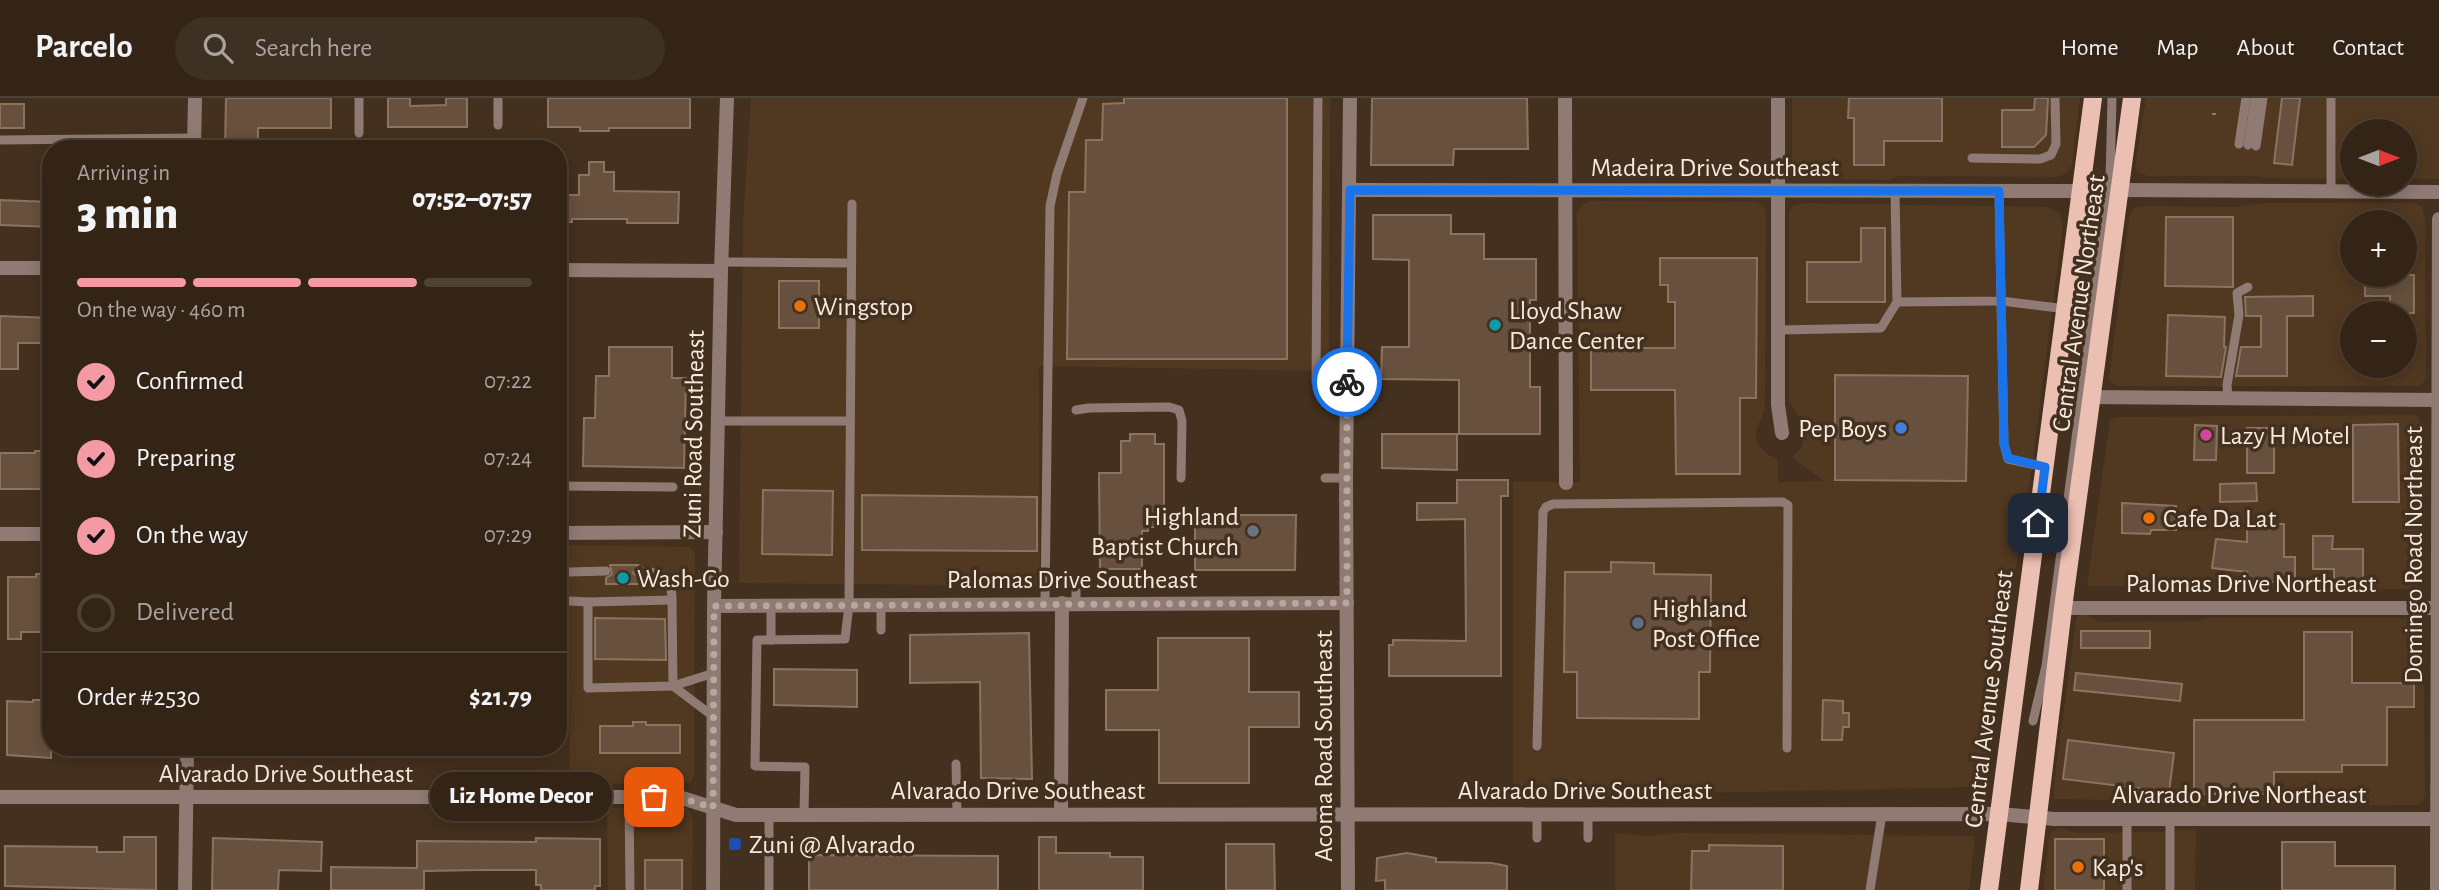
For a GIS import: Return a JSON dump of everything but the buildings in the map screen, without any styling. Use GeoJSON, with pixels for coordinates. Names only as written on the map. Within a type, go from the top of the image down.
{"type":"FeatureCollection","features":[{"type":"Feature","properties":{"kind":"main road","name":"Central Avenue Southeast"},"geometry":{"type":"LineString","coordinates":[[1989,890],[2093,98]]}},
{"type":"Feature","properties":{"kind":"main road","name":"Central Avenue Northeast"},"geometry":{"type":"LineString","coordinates":[[2029,890],[2063,608],[2132,98]]}},
{"type":"Feature","properties":{"kind":"street"},"geometry":{"type":"LineString","coordinates":[[194,140],[195,98]]}},
{"type":"Feature","properties":{"kind":"street","name":"Acoma Road Southeast"},"geometry":{"type":"LineString","coordinates":[[1348,890],[1346,478],[1350,98]]}},
{"type":"Feature","properties":{"kind":"street"},"geometry":{"type":"LineString","coordinates":[[1565,98],[1566,483]]}},
{"type":"Feature","properties":{"kind":"street"},"geometry":{"type":"LineString","coordinates":[[1778,98],[1778,405],[1782,433]]}},
{"type":"Feature","properties":{"kind":"street","name":"Zuni Road Southeast"},"geometry":{"type":"LineString","coordinates":[[713,890],[714,606],[721,266],[728,101]]}},
{"type":"Feature","properties":{"kind":"street","name":"Madeira Drive Southeast"},"geometry":{"type":"LineString","coordinates":[[1350,190],[2081,191]]}},
{"type":"Feature","properties":{"kind":"street"},"geometry":{"type":"LineString","coordinates":[[2120,190],[2439,191]]}},
{"type":"Feature","properties":{"kind":"street","name":"Domingo Road Northeast"},"geometry":{"type":"LineString","coordinates":[[2437,890],[2439,219]]}},
{"type":"Feature","properties":{"kind":"street"},"geometry":{"type":"LineString","coordinates":[[567,270],[721,266]]}},
{"type":"Feature","properties":{"kind":"street"},"geometry":{"type":"LineString","coordinates":[[0,268],[42,268]]}},
{"type":"Feature","properties":{"kind":"street"},"geometry":{"type":"LineString","coordinates":[[2091,397],[2438,400]]}},
{"type":"Feature","properties":{"kind":"street"},"geometry":{"type":"LineString","coordinates":[[567,533],[716,532]]}},
{"type":"Feature","properties":{"kind":"street"},"geometry":{"type":"LineString","coordinates":[[0,534],[42,534]]}},
{"type":"Feature","properties":{"kind":"street"},"geometry":{"type":"LineString","coordinates":[[1061,814],[1069,603]]}},
{"type":"Feature","properties":{"kind":"street","name":"Palomas Drive Southeast"},"geometry":{"type":"LineString","coordinates":[[714,606],[1347,603]]}},
{"type":"Feature","properties":{"kind":"street","name":"Palomas Drive Northeast"},"geometry":{"type":"LineString","coordinates":[[2063,608],[2438,608]]}},
{"type":"Feature","properties":{"kind":"street"},"geometry":{"type":"LineString","coordinates":[[185,890],[187,756]]}},
{"type":"Feature","properties":{"kind":"street","name":"Alvarado Drive Southeast"},"geometry":{"type":"LineString","coordinates":[[0,797],[679,797],[736,815],[2000,814],[2039,818]]}},
{"type":"Feature","properties":{"kind":"street","name":"Alvarado Drive Northeast"},"geometry":{"type":"LineString","coordinates":[[2039,818],[2438,819]]}},
{"type":"Feature","properties":{"kind":"lane"},"geometry":{"type":"LineString","coordinates":[[359,98],[359,133]]}},
{"type":"Feature","properties":{"kind":"lane"},"geometry":{"type":"LineString","coordinates":[[498,98],[498,125]]}},
{"type":"Feature","properties":{"kind":"lane"},"geometry":{"type":"LineString","coordinates":[[1045,603],[1050,206],[1057,174],[1083,98]]}},
{"type":"Feature","properties":{"kind":"lane"},"geometry":{"type":"LineString","coordinates":[[1316,382],[1318,98]]}},
{"type":"Feature","properties":{"kind":"lane"},"geometry":{"type":"LineString","coordinates":[[1972,158],[2040,159],[2051,155],[2056,144],[2055,98]]}},
{"type":"Feature","properties":{"kind":"lane","name":"Central Avenue Southeast"},"geometry":{"type":"LineString","coordinates":[[2033,721],[2046,666],[2110,180],[2112,98]]}},
{"type":"Feature","properties":{"kind":"lane"},"geometry":{"type":"LineString","coordinates":[[2245,98],[2248,145]]}},
{"type":"Feature","properties":{"kind":"lane"},"geometry":{"type":"LineString","coordinates":[[2248,145],[2255,98]]}},
{"type":"Feature","properties":{"kind":"lane"},"geometry":{"type":"LineString","coordinates":[[2248,145],[2263,98]]}},
{"type":"Feature","properties":{"kind":"lane"},"geometry":{"type":"LineString","coordinates":[[2330,98],[2330,191]]}},
{"type":"Feature","properties":{"kind":"lane"},"geometry":{"type":"LineString","coordinates":[[0,140],[42,141]]}},
{"type":"Feature","properties":{"kind":"lane"},"geometry":{"type":"LineString","coordinates":[[1779,330],[1881,328],[1897,302],[1895,191]]}},
{"type":"Feature","properties":{"kind":"lane"},"geometry":{"type":"LineString","coordinates":[[1999,191],[2004,444],[2008,458],[2045,467]]}},
{"type":"Feature","properties":{"kind":"lane"},"geometry":{"type":"LineString","coordinates":[[804,814],[805,767],[755,766],[757,640],[845,639],[849,605],[852,204]]}},
{"type":"Feature","properties":{"kind":"lane"},"geometry":{"type":"LineString","coordinates":[[721,266],[850,263]]}},
{"type":"Feature","properties":{"kind":"lane"},"geometry":{"type":"LineString","coordinates":[[2228,399],[2227,385],[2239,315],[2237,293],[2248,287]]}},
{"type":"Feature","properties":{"kind":"lane"},"geometry":{"type":"LineString","coordinates":[[1897,302],[2001,301],[2066,309]]}},
{"type":"Feature","properties":{"kind":"lane"},"geometry":{"type":"LineString","coordinates":[[1076,410],[1169,407],[1179,410],[1182,421],[1181,478]]}},
{"type":"Feature","properties":{"kind":"lane"},"geometry":{"type":"LineString","coordinates":[[718,421],[849,421]]}},
{"type":"Feature","properties":{"kind":"lane"},"geometry":{"type":"LineString","coordinates":[[1325,478],[1346,478]]}},
{"type":"Feature","properties":{"kind":"lane"},"geometry":{"type":"LineString","coordinates":[[567,486],[673,487]]}},
{"type":"Feature","properties":{"kind":"lane"},"geometry":{"type":"LineString","coordinates":[[1537,746],[1543,513],[1546,507],[1553,504],[1730,501],[1783,502],[1788,505],[1787,748]]}},
{"type":"Feature","properties":{"kind":"lane"},"geometry":{"type":"LineString","coordinates":[[570,572],[606,571]]}},
{"type":"Feature","properties":{"kind":"lane"},"geometry":{"type":"LineString","coordinates":[[640,572],[656,572],[669,580],[672,586],[673,686]]}},
{"type":"Feature","properties":{"kind":"lane"},"geometry":{"type":"LineString","coordinates":[[1069,603],[1076,583]]}},
{"type":"Feature","properties":{"kind":"lane"},"geometry":{"type":"LineString","coordinates":[[570,601],[672,600]]}},
{"type":"Feature","properties":{"kind":"lane"},"geometry":{"type":"LineString","coordinates":[[588,602],[588,688],[673,686],[713,673]]}},
{"type":"Feature","properties":{"kind":"lane"},"geometry":{"type":"LineString","coordinates":[[881,604],[881,630]]}},
{"type":"Feature","properties":{"kind":"lane"},"geometry":{"type":"LineString","coordinates":[[771,605],[771,640]]}},
{"type":"Feature","properties":{"kind":"lane"},"geometry":{"type":"LineString","coordinates":[[673,686],[713,717]]}},
{"type":"Feature","properties":{"kind":"lane"},"geometry":{"type":"LineString","coordinates":[[956,764],[957,814]]}},
{"type":"Feature","properties":{"kind":"lane"},"geometry":{"type":"LineString","coordinates":[[629,797],[629,890]]}},
{"type":"Feature","properties":{"kind":"lane"},"geometry":{"type":"LineString","coordinates":[[769,814],[769,890]]}},
{"type":"Feature","properties":{"kind":"lane"},"geometry":{"type":"LineString","coordinates":[[1870,890],[1882,814]]}},
{"type":"Feature","properties":{"kind":"lane"},"geometry":{"type":"LineString","coordinates":[[1537,815],[1537,838]]}},
{"type":"Feature","properties":{"kind":"lane"},"geometry":{"type":"LineString","coordinates":[[1588,815],[1588,838]]}},
{"type":"Feature","properties":{"kind":"lane"},"geometry":{"type":"LineString","coordinates":[[2127,819],[2127,890]]}},
{"type":"Feature","properties":{"kind":"lane"},"geometry":{"type":"LineString","coordinates":[[2170,819],[2170,890]]}},
{"type":"Feature","properties":{"kind":"shaded area"},"geometry":{"type":"Polygon","coordinates":[[[751,98],[1330,98],[1329,371],[1039,366],[1040,586],[739,583],[743,224],[751,98]]]}},
{"type":"Feature","properties":{"kind":"shaded area"},"geometry":{"type":"Polygon","coordinates":[[[1792,98],[2080,98],[2072,165],[2066,174],[2057,177],[1899,176],[1890,180],[1796,177],[1792,168],[1792,98]]]}},
{"type":"Feature","properties":{"kind":"shaded area"},"geometry":{"type":"Polygon","coordinates":[[[2146,98],[2439,98],[2439,179],[2417,179],[2417,119],[2340,119],[2340,179],[2147,176],[2137,172],[2135,167],[2146,98]]]}},
{"type":"Feature","properties":{"kind":"shaded area"},"geometry":{"type":"Polygon","coordinates":[[[1591,201],[1756,202],[1763,205],[1766,212],[1765,408],[1756,431],[1757,443],[1767,454],[1778,459],[1778,482],[1824,481],[1792,457],[1802,447],[1804,427],[1789,401],[1789,215],[1792,206],[1804,203],[2047,207],[2060,213],[2063,226],[2030,482],[1980,787],[1513,797],[1513,482],[1580,482],[1577,214],[1582,205],[1591,201]]]}},
{"type":"Feature","properties":{"kind":"shaded area"},"geometry":{"type":"Polygon","coordinates":[[[2414,203],[2422,206],[2425,217],[2426,378],[2421,386],[2118,386],[2111,383],[2109,378],[2129,217],[2133,208],[2414,203]]]}},
{"type":"Feature","properties":{"kind":"shaded area"},"geometry":{"type":"Polygon","coordinates":[[[2414,415],[2421,423],[2419,584],[2416,589],[2087,586],[2110,419],[2414,415]]]}},
{"type":"Feature","properties":{"kind":"shaded area"},"geometry":{"type":"Polygon","coordinates":[[[567,545],[689,547],[695,553],[694,776],[691,783],[570,784],[567,545]]]}},
{"type":"Feature","properties":{"kind":"shaded area"},"geometry":{"type":"Polygon","coordinates":[[[2079,615],[2088,615],[2100,622],[2196,621],[2207,618],[2415,618],[2423,621],[2425,796],[2422,803],[2182,806],[2166,801],[2054,799],[2076,620],[2079,615]]]}},
{"type":"Feature","properties":{"kind":"shaded area"},"geometry":{"type":"Polygon","coordinates":[[[607,808],[687,808],[693,823],[692,890],[608,890],[607,808]]]}},
{"type":"Feature","properties":{"kind":"shaded area"},"geometry":{"type":"Polygon","coordinates":[[[2061,828],[2077,833],[2196,829],[2195,890],[2043,890],[2049,839],[2052,831],[2061,828]]]}},
{"type":"Feature","properties":{"kind":"shaded area"},"geometry":{"type":"Polygon","coordinates":[[[1615,833],[1647,836],[1677,833],[1975,838],[1969,890],[1615,890],[1615,833]]]}},
{"type":"Feature","properties":{"kind":"way so far"},"geometry":{"type":"LineString","coordinates":[[654,797],[679,797],[713,808],[714,606],[1347,603],[1347,382]]}},
{"type":"Feature","properties":{"kind":"place","name":"Wingstop"},"geometry":{"type":"Point","coordinates":[800,306]}},
{"type":"Feature","properties":{"kind":"place","name":"Lloyd Shaw Dance Center"},"geometry":{"type":"Point","coordinates":[1495,325]}},
{"type":"Feature","properties":{"kind":"place","name":"Pep Boys"},"geometry":{"type":"Point","coordinates":[1901,428]}},
{"type":"Feature","properties":{"kind":"place","name":"Lazy H Motel"},"geometry":{"type":"Point","coordinates":[2206,435]}},
{"type":"Feature","properties":{"kind":"place","name":"Cafe Da Lat"},"geometry":{"type":"Point","coordinates":[2149,518]}},
{"type":"Feature","properties":{"kind":"place","name":"Highland Baptist Church"},"geometry":{"type":"Point","coordinates":[1253,531]}},
{"type":"Feature","properties":{"kind":"place","name":"Wash-Go"},"geometry":{"type":"Point","coordinates":[623,578]}},
{"type":"Feature","properties":{"kind":"place","name":"Highland Post Office"},"geometry":{"type":"Point","coordinates":[1638,623]}},
{"type":"Feature","properties":{"kind":"place","name":"Liz Home Decor"},"geometry":{"type":"Point","coordinates":[654,797]}},
{"type":"Feature","properties":{"kind":"place","name":"Zuni @ Alvarado"},"geometry":{"type":"Point","coordinates":[735,844]}},
{"type":"Feature","properties":{"kind":"place","name":"Kap's"},"geometry":{"type":"Point","coordinates":[2078,867]}},
{"type":"Feature","properties":{"kind":"route"},"geometry":{"type":"LineString","coordinates":[[1347,382],[1350,190],[1999,191],[2004,444],[2008,458],[2045,467],[2038,523]]}}]}
